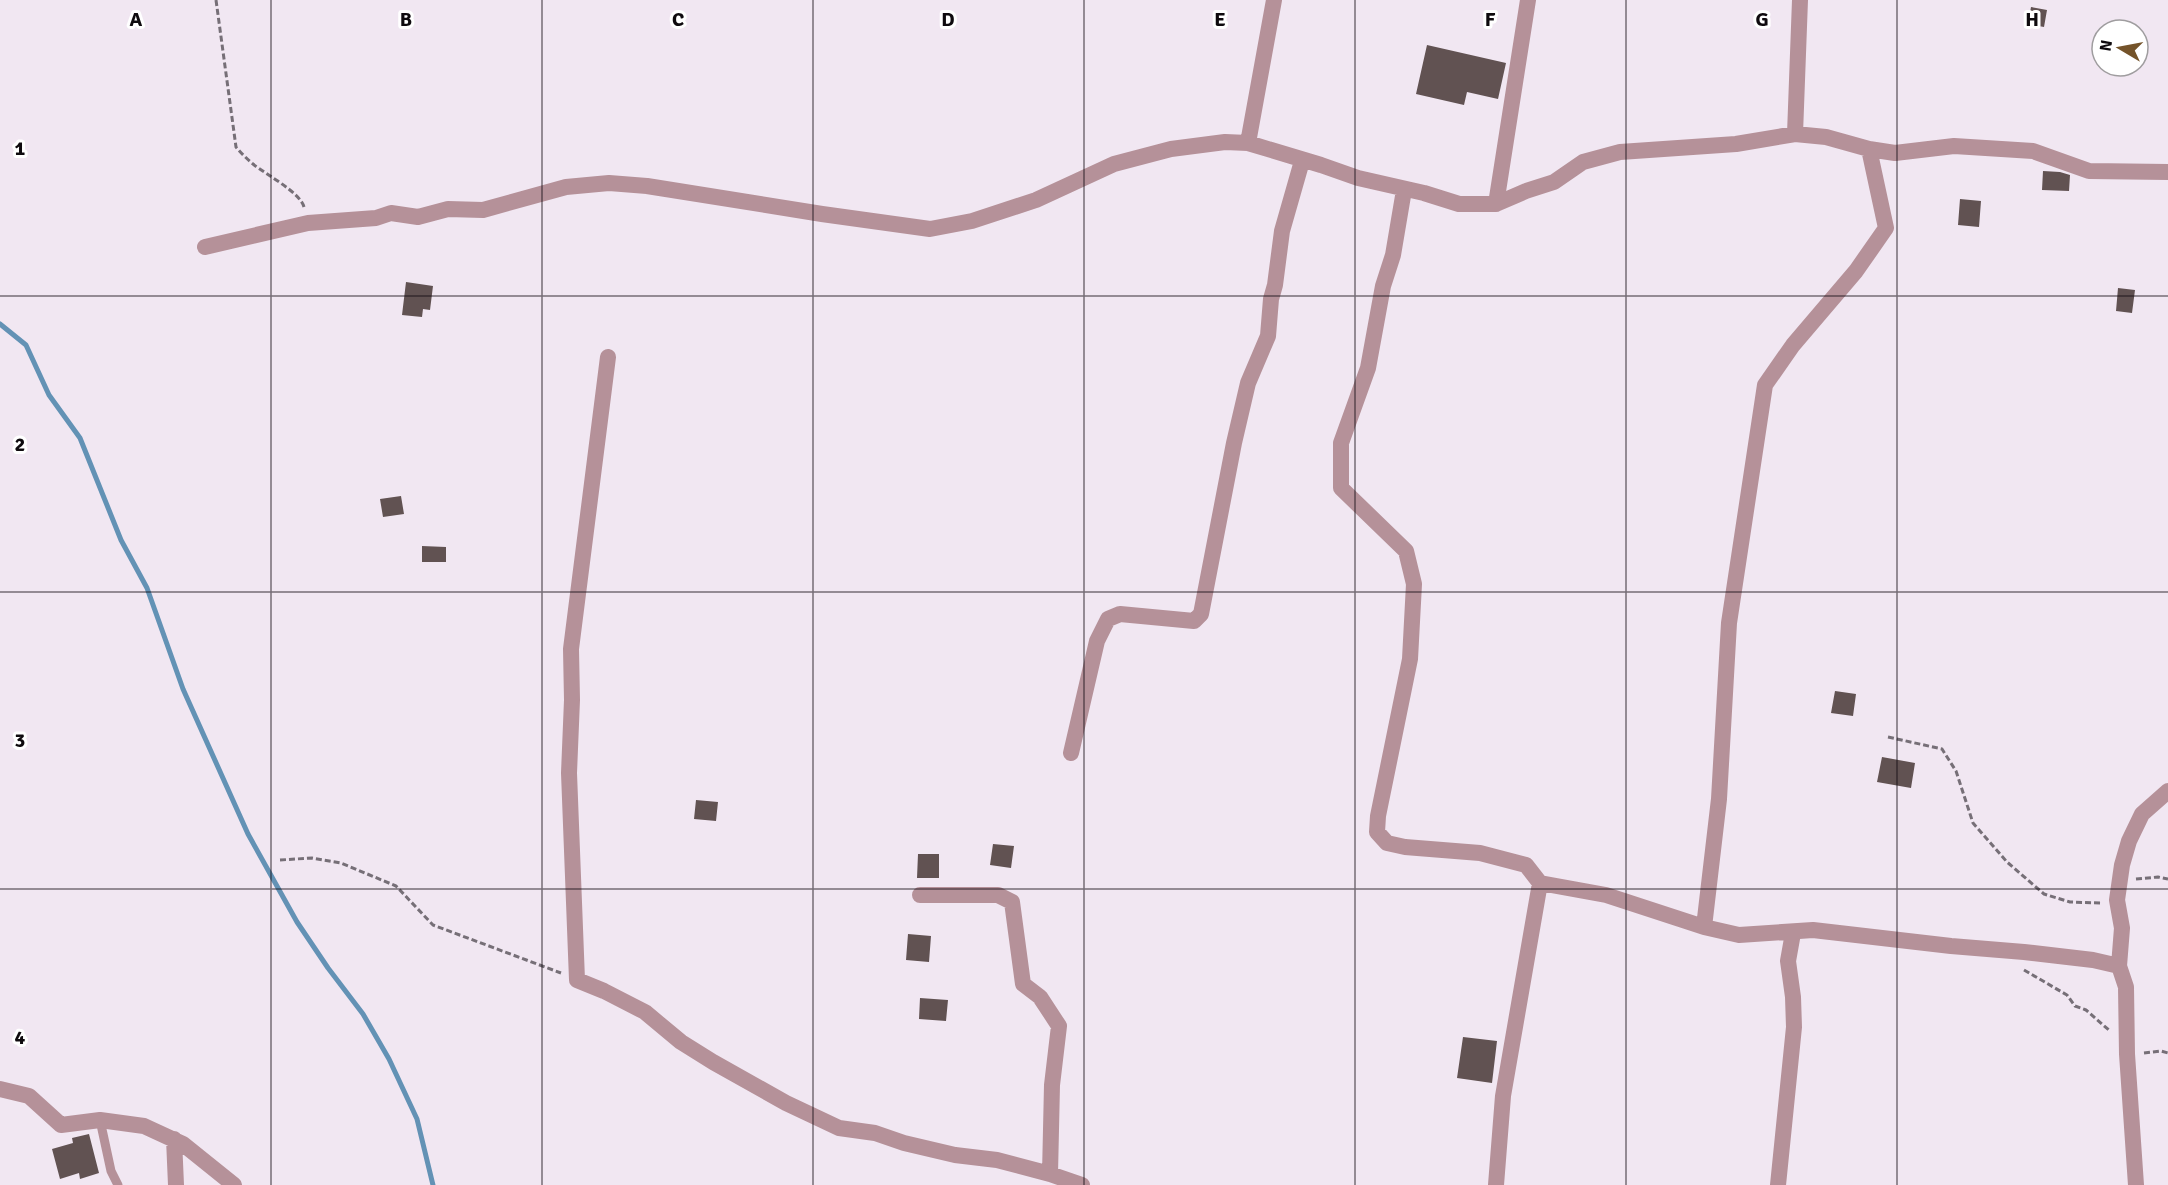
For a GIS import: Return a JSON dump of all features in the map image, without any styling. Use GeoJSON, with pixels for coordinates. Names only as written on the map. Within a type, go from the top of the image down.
{"type":"FeatureCollection","features":[{"type":"Feature","properties":{"kind":"street"},"geometry":{"type":"LineString","coordinates":[[1248,143],[1275,0]]}},
{"type":"Feature","properties":{"kind":"street"},"geometry":{"type":"LineString","coordinates":[[1497,204],[1528,0]]}},
{"type":"Feature","properties":{"kind":"street"},"geometry":{"type":"LineString","coordinates":[[1795,134],[1800,0]]}},
{"type":"Feature","properties":{"kind":"street"},"geometry":{"type":"LineString","coordinates":[[205,247],[308,223],[376,218],[391,213],[418,217],[448,209],[483,210],[566,187],[609,183],[647,186],[930,229],[972,221],[1036,200],[1114,164],[1171,149],[1225,142],[1248,143],[1358,178],[1424,193],[1459,204],[1497,204],[1554,182],[1583,162],[1620,152],[1736,144],[1795,134],[1826,137],[1869,149],[1895,153],[1954,146],[2033,151],[2089,171],[2168,172]]}},
{"type":"Feature","properties":{"kind":"street"},"geometry":{"type":"LineString","coordinates":[[1704,927],[1719,799],[1729,623],[1765,385],[1793,345],[1856,271],[1886,228],[1869,149]]}},
{"type":"Feature","properties":{"kind":"street"},"geometry":{"type":"LineString","coordinates":[[1071,753],[1097,640],[1108,620],[1120,614],[1194,621],[1201,614],[1234,443],[1248,383],[1268,336],[1282,231],[1302,161]]}},
{"type":"Feature","properties":{"kind":"street"},"geometry":{"type":"LineString","coordinates":[[1404,190],[1393,255],[1383,286],[1368,368],[1341,443],[1341,488],[1406,551],[1414,584],[1410,659],[1378,816],[1377,832],[1387,843],[1405,847],[1480,853],[1526,865],[1540,883],[1606,895],[1704,927],[1739,934],[1793,933],[1813,930],[1849,933],[1951,946],[2044,954],[2093,960],[2119,966]]}},
{"type":"Feature","properties":{"kind":"street"},"geometry":{"type":"LineString","coordinates":[[608,357],[571,650],[572,700],[569,773],[577,980],[645,1012],[681,1042],[713,1062],[786,1103],[839,1128],[875,1133],[914,1146],[955,1155],[997,1160],[1082,1185]]}},
{"type":"Feature","properties":{"kind":"street"},"geometry":{"type":"LineString","coordinates":[[2136,1185],[2127,1048],[2126,987],[2119,966],[2122,928],[2117,900],[2119,880],[2129,841],[2142,814],[2168,791]]}},
{"type":"Feature","properties":{"kind":"street"},"geometry":{"type":"LineString","coordinates":[[1496,1185],[1503,1096],[1540,883]]}},
{"type":"Feature","properties":{"kind":"street"},"geometry":{"type":"LineString","coordinates":[[920,895],[998,895],[1012,902],[1023,984],[1040,997],[1059,1026],[1052,1085],[1050,1174]]}},
{"type":"Feature","properties":{"kind":"street"},"geometry":{"type":"LineString","coordinates":[[1778,1185],[1794,1027],[1788,961],[1793,933]]}},
{"type":"Feature","properties":{"kind":"street"},"geometry":{"type":"LineString","coordinates":[[0,1089],[29,1095],[61,1125],[100,1120],[144,1126],[183,1144],[234,1185]]}},
{"type":"Feature","properties":{"kind":"street"},"geometry":{"type":"LineString","coordinates":[[174,1140],[176,1185]]}},
{"type":"Feature","properties":{"kind":"lane"},"geometry":{"type":"LineString","coordinates":[[100,1120],[111,1171],[118,1185]]}},
{"type":"Feature","properties":{"kind":"path"},"geometry":{"type":"LineString","coordinates":[[216,0],[236,147],[252,163],[303,202],[308,223]]}},
{"type":"Feature","properties":{"kind":"path"},"geometry":{"type":"LineString","coordinates":[[1888,737],[1942,749],[1956,771],[1972,823],[2007,862],[2044,894],[2070,902],[2107,903],[2117,900]]}},
{"type":"Feature","properties":{"kind":"path"},"geometry":{"type":"LineString","coordinates":[[280,860],[312,858],[341,863],[396,886],[434,925],[577,980]]}},
{"type":"Feature","properties":{"kind":"path"},"geometry":{"type":"LineString","coordinates":[[2119,880],[2158,877],[2168,879]]}},
{"type":"Feature","properties":{"kind":"path"},"geometry":{"type":"LineString","coordinates":[[2020,967],[2067,995],[2075,1006],[2086,1010],[2127,1048],[2168,1053]]}},
{"type":"Feature","properties":{"kind":"building"},"geometry":{"type":"Polygon","coordinates":[[[2031,7],[2047,10],[2044,27],[2028,24],[2031,7]]]}},
{"type":"Feature","properties":{"kind":"building"},"geometry":{"type":"Polygon","coordinates":[[[1427,45],[1506,63],[1498,99],[1467,92],[1464,105],[1416,94],[1427,45]]]}},
{"type":"Feature","properties":{"kind":"building"},"geometry":{"type":"Polygon","coordinates":[[[2043,171],[2070,175],[2069,191],[2042,190],[2043,171]]]}},
{"type":"Feature","properties":{"kind":"building"},"geometry":{"type":"Polygon","coordinates":[[[1960,199],[1981,201],[1979,227],[1958,225],[1960,199]]]}},
{"type":"Feature","properties":{"kind":"building"},"geometry":{"type":"Polygon","coordinates":[[[406,282],[433,286],[430,310],[423,309],[422,317],[402,315],[406,282]]]}},
{"type":"Feature","properties":{"kind":"building"},"geometry":{"type":"Polygon","coordinates":[[[2118,288],[2135,290],[2132,313],[2116,311],[2118,288]]]}},
{"type":"Feature","properties":{"kind":"building"},"geometry":{"type":"Polygon","coordinates":[[[401,496],[404,514],[383,517],[380,499],[401,496]]]}},
{"type":"Feature","properties":{"kind":"building"},"geometry":{"type":"Polygon","coordinates":[[[422,546],[446,547],[446,562],[422,562],[422,546]]]}},
{"type":"Feature","properties":{"kind":"building"},"geometry":{"type":"Polygon","coordinates":[[[1835,691],[1856,694],[1853,716],[1831,713],[1835,691]]]}},
{"type":"Feature","properties":{"kind":"building"},"geometry":{"type":"Polygon","coordinates":[[[1882,757],[1915,763],[1911,788],[1877,782],[1882,757]]]}},
{"type":"Feature","properties":{"kind":"building"},"geometry":{"type":"Polygon","coordinates":[[[696,800],[718,802],[716,821],[694,819],[696,800]]]}},
{"type":"Feature","properties":{"kind":"building"},"geometry":{"type":"Polygon","coordinates":[[[993,844],[1014,846],[1011,868],[990,865],[993,844]]]}},
{"type":"Feature","properties":{"kind":"building"},"geometry":{"type":"Polygon","coordinates":[[[918,854],[939,854],[939,878],[917,878],[918,854]]]}},
{"type":"Feature","properties":{"kind":"building"},"geometry":{"type":"Polygon","coordinates":[[[908,934],[931,936],[929,962],[906,960],[908,934]]]}},
{"type":"Feature","properties":{"kind":"building"},"geometry":{"type":"Polygon","coordinates":[[[920,998],[948,1000],[946,1021],[919,1019],[920,998]]]}},
{"type":"Feature","properties":{"kind":"building"},"geometry":{"type":"Polygon","coordinates":[[[1463,1037],[1497,1041],[1492,1083],[1457,1078],[1463,1037]]]}},
{"type":"Feature","properties":{"kind":"building"},"geometry":{"type":"Polygon","coordinates":[[[89,1134],[99,1173],[80,1179],[79,1173],[60,1179],[52,1149],[73,1143],[72,1138],[89,1134]]]}},
{"type":"Feature","properties":{"kind":"waterway"},"geometry":{"type":"LineString","coordinates":[[0,324],[26,345],[49,395],[80,438],[121,540],[147,588],[183,689],[248,834],[297,922],[363,1014],[389,1059],[417,1119],[433,1185]]}}]}
